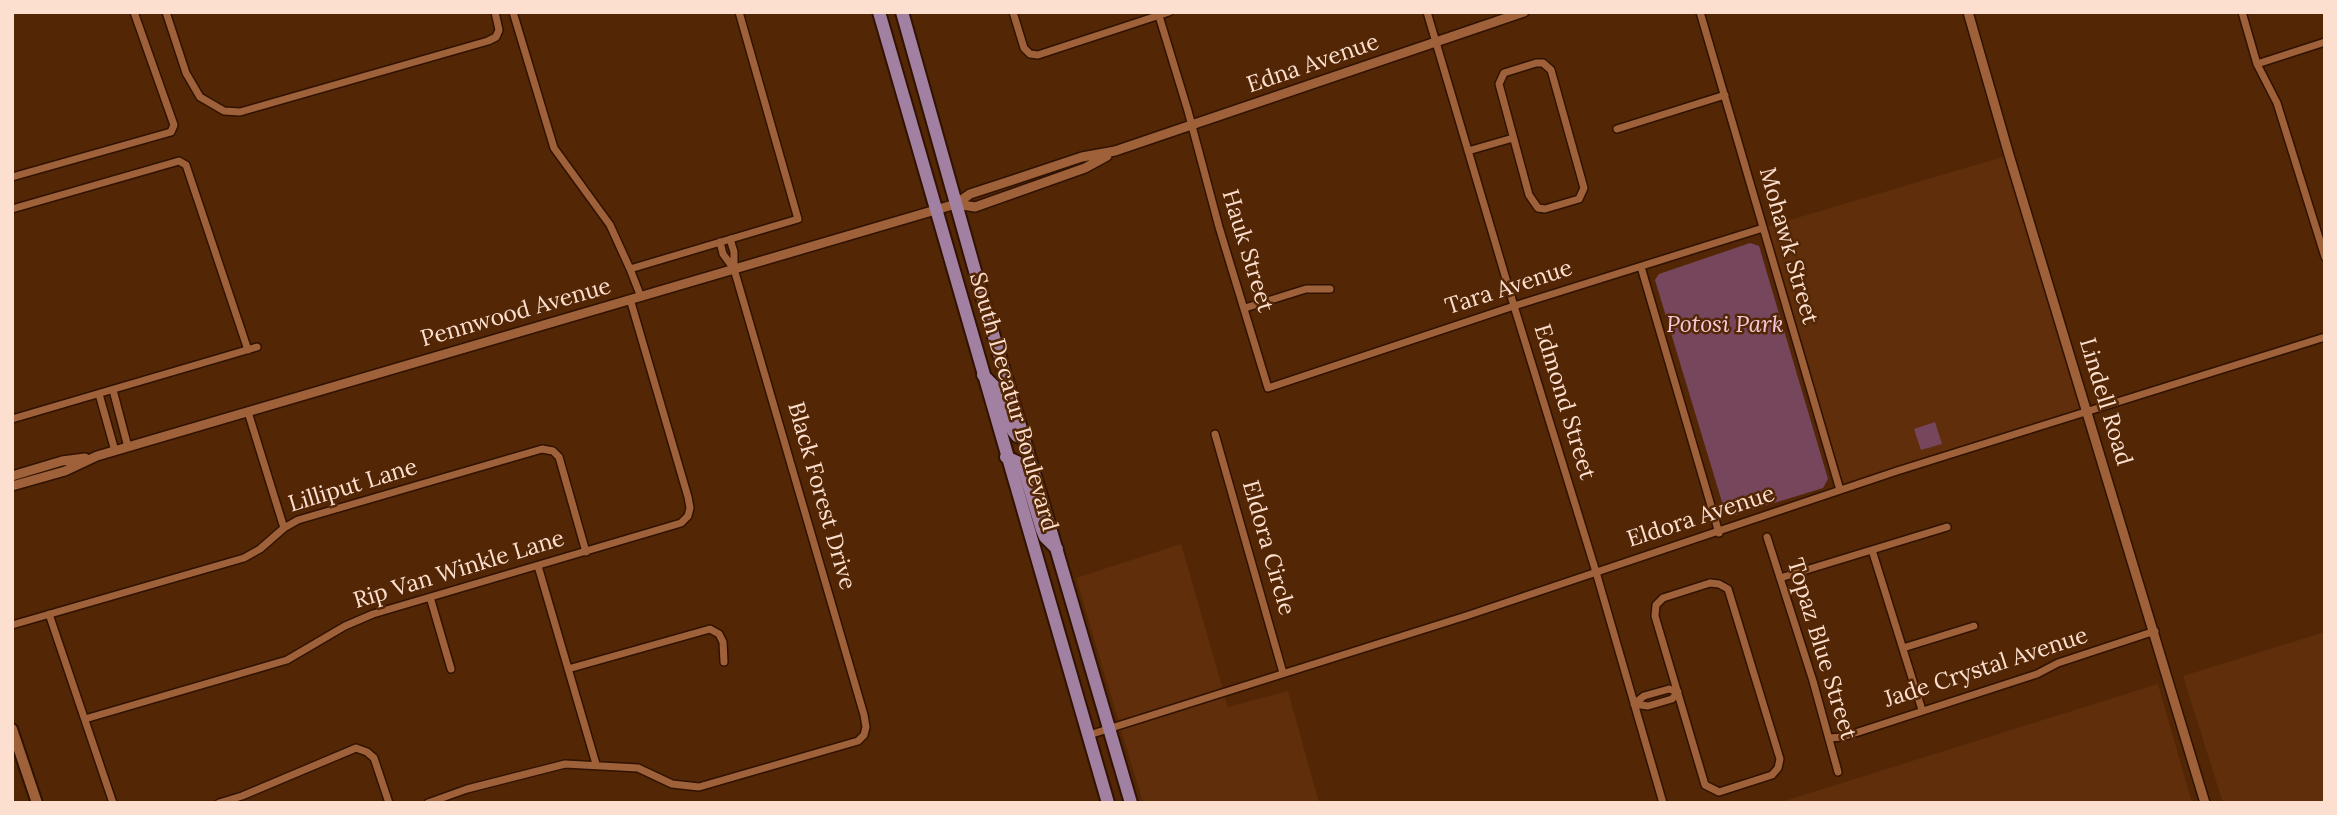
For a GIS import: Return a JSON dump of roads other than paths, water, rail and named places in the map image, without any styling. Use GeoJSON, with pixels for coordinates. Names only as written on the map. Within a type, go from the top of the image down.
{"type":"FeatureCollection","features":[{"type":"Feature","properties":{"kind":"main road","name":"South Decatur Boulevard"},"geometry":{"type":"LineString","coordinates":[[879,12],[1025,436],[1131,803]]}},
{"type":"Feature","properties":{"kind":"main road","name":"South Decatur Boulevard"},"geometry":{"type":"LineString","coordinates":[[902,12],[983,375],[1108,803]]}},
{"type":"Feature","properties":{"kind":"main road"},"geometry":{"type":"LineString","coordinates":[[983,375],[996,388],[1013,431],[1017,436],[1025,436]]}},
{"type":"Feature","properties":{"kind":"main road"},"geometry":{"type":"LineString","coordinates":[[1006,457],[1017,462],[1025,473],[1042,530],[1057,549]]}},
{"type":"Feature","properties":{"kind":"main road"},"geometry":{"type":"LineString","coordinates":[[12,729],[17,761],[37,803]]}},
{"type":"Feature","properties":{"kind":"street"},"geometry":{"type":"LineString","coordinates":[[12,177],[171,132],[174,125],[134,12]]}},
{"type":"Feature","properties":{"kind":"street"},"geometry":{"type":"LineString","coordinates":[[166,12],[186,73],[200,97],[223,111],[240,113],[488,41],[496,37],[499,30],[495,12]]}},
{"type":"Feature","properties":{"kind":"street"},"geometry":{"type":"LineString","coordinates":[[513,12],[554,148],[610,225],[641,297]]}},
{"type":"Feature","properties":{"kind":"street"},"geometry":{"type":"LineString","coordinates":[[630,269],[798,219],[739,12]]}},
{"type":"Feature","properties":{"kind":"street"},"geometry":{"type":"LineString","coordinates":[[1013,12],[1024,48],[1030,54],[1038,55],[1169,12]]}},
{"type":"Feature","properties":{"kind":"street","name":"Edmond Street"},"geometry":{"type":"LineString","coordinates":[[1427,12],[1663,803]]}},
{"type":"Feature","properties":{"kind":"street","name":"Edna Avenue"},"geometry":{"type":"LineString","coordinates":[[946,207],[975,207],[1085,168],[1115,151],[1524,12]]}},
{"type":"Feature","properties":{"kind":"street","name":"Mohawk Street"},"geometry":{"type":"LineString","coordinates":[[1700,12],[1840,490]]}},
{"type":"Feature","properties":{"kind":"street","name":"Lindell Road"},"geometry":{"type":"LineString","coordinates":[[1968,12],[2205,803]]}},
{"type":"Feature","properties":{"kind":"street"},"geometry":{"type":"LineString","coordinates":[[2242,12],[2257,64],[2277,103],[2325,257]]}},
{"type":"Feature","properties":{"kind":"street","name":"Hauk Street"},"geometry":{"type":"LineString","coordinates":[[1159,16],[1268,387]]}},
{"type":"Feature","properties":{"kind":"street"},"geometry":{"type":"LineString","coordinates":[[2257,64],[2325,42]]}},
{"type":"Feature","properties":{"kind":"street"},"geometry":{"type":"LineString","coordinates":[[1543,63],[1551,70],[1583,182],[1583,194],[1578,199],[1552,208],[1538,208],[1529,195],[1513,138],[1500,92],[1500,79],[1504,74],[1543,63]]}},
{"type":"Feature","properties":{"kind":"street"},"geometry":{"type":"LineString","coordinates":[[1617,129],[1725,95]]}},
{"type":"Feature","properties":{"kind":"street"},"geometry":{"type":"LineString","coordinates":[[1468,151],[1513,138]]}},
{"type":"Feature","properties":{"kind":"street"},"geometry":{"type":"LineString","coordinates":[[12,209],[179,161],[186,165],[248,350]]}},
{"type":"Feature","properties":{"kind":"street","name":"Pennwood Avenue"},"geometry":{"type":"LineString","coordinates":[[12,476],[62,461],[115,451],[946,207]]}},
{"type":"Feature","properties":{"kind":"street","name":"Tara Avenue"},"geometry":{"type":"LineString","coordinates":[[1268,387],[1763,228]]}},
{"type":"Feature","properties":{"kind":"street"},"geometry":{"type":"LineString","coordinates":[[730,239],[734,252],[734,269]]}},
{"type":"Feature","properties":{"kind":"street"},"geometry":{"type":"LineString","coordinates":[[720,242],[723,254],[734,269]]}},
{"type":"Feature","properties":{"kind":"street"},"geometry":{"type":"LineString","coordinates":[[1641,267],[1719,533]]}},
{"type":"Feature","properties":{"kind":"street","name":"Black Forest Drive"},"geometry":{"type":"LineString","coordinates":[[596,764],[638,768],[672,784],[699,787],[858,741],[866,727],[734,269]]}},
{"type":"Feature","properties":{"kind":"street"},"geometry":{"type":"LineString","coordinates":[[1245,308],[1306,289],[1330,289]]}},
{"type":"Feature","properties":{"kind":"street","name":"Rip Van Winkle Lane"},"geometry":{"type":"LineString","coordinates":[[85,719],[287,660],[345,626],[373,614],[681,523],[688,516],[688,497],[631,299]]}},
{"type":"Feature","properties":{"kind":"street","name":"Eldora Avenue"},"geometry":{"type":"LineString","coordinates":[[1089,735],[1466,616],[1719,533],[1840,490],[2325,337]]}},
{"type":"Feature","properties":{"kind":"street"},"geometry":{"type":"LineString","coordinates":[[12,419],[257,347]]}},
{"type":"Feature","properties":{"kind":"street"},"geometry":{"type":"LineString","coordinates":[[113,390],[128,447]]}},
{"type":"Feature","properties":{"kind":"street"},"geometry":{"type":"LineString","coordinates":[[99,394],[115,451]]}},
{"type":"Feature","properties":{"kind":"street"},"geometry":{"type":"LineString","coordinates":[[248,412],[284,528]]}},
{"type":"Feature","properties":{"kind":"street","name":"Eldora Circle"},"geometry":{"type":"LineString","coordinates":[[1215,434],[1283,673]]}},
{"type":"Feature","properties":{"kind":"street","name":"Lilliput Lane"},"geometry":{"type":"LineString","coordinates":[[12,625],[244,558],[261,549],[284,528],[298,520],[542,449],[553,451],[559,457],[586,552]]}},
{"type":"Feature","properties":{"kind":"street","name":"Pennwood Avenue"},"geometry":{"type":"LineString","coordinates":[[12,486],[65,471],[97,456]]}},
{"type":"Feature","properties":{"kind":"street"},"geometry":{"type":"LineString","coordinates":[[1780,578],[1947,527]]}},
{"type":"Feature","properties":{"kind":"street","name":"Topaz Blue Street"},"geometry":{"type":"LineString","coordinates":[[1767,537],[1814,681],[1838,772]]}},
{"type":"Feature","properties":{"kind":"street"},"geometry":{"type":"LineString","coordinates":[[1872,550],[1922,710]]}},
{"type":"Feature","properties":{"kind":"street"},"geometry":{"type":"LineString","coordinates":[[428,803],[467,789],[565,764],[596,764],[538,566]]}},
{"type":"Feature","properties":{"kind":"street"},"geometry":{"type":"LineString","coordinates":[[1710,583],[1719,584],[1728,589],[1780,759],[1778,768],[1772,775],[1719,792],[1705,785],[1678,692],[1655,616],[1656,605],[1663,598],[1710,583]]}},
{"type":"Feature","properties":{"kind":"street"},"geometry":{"type":"LineString","coordinates":[[430,597],[451,669]]}},
{"type":"Feature","properties":{"kind":"street"},"geometry":{"type":"LineString","coordinates":[[49,614],[113,803]]}},
{"type":"Feature","properties":{"kind":"street"},"geometry":{"type":"LineString","coordinates":[[1903,648],[1974,626]]}},
{"type":"Feature","properties":{"kind":"street"},"geometry":{"type":"LineString","coordinates":[[568,669],[710,629],[719,634],[723,642],[724,662]]}},
{"type":"Feature","properties":{"kind":"street","name":"Jade Crystal Avenue"},"geometry":{"type":"LineString","coordinates":[[1829,738],[1843,737],[2037,674],[2058,663],[2155,631]]}},
{"type":"Feature","properties":{"kind":"street"},"geometry":{"type":"LineString","coordinates":[[1634,704],[1656,704],[1672,699],[1678,692]]}},
{"type":"Feature","properties":{"kind":"street"},"geometry":{"type":"LineString","coordinates":[[219,803],[356,748],[374,758],[389,803]]}},
{"type":"Feature","properties":{"kind":"park label","name":"Potosi Park"},"geometry":{"type":"Point","coordinates":[1725,325]}}]}
